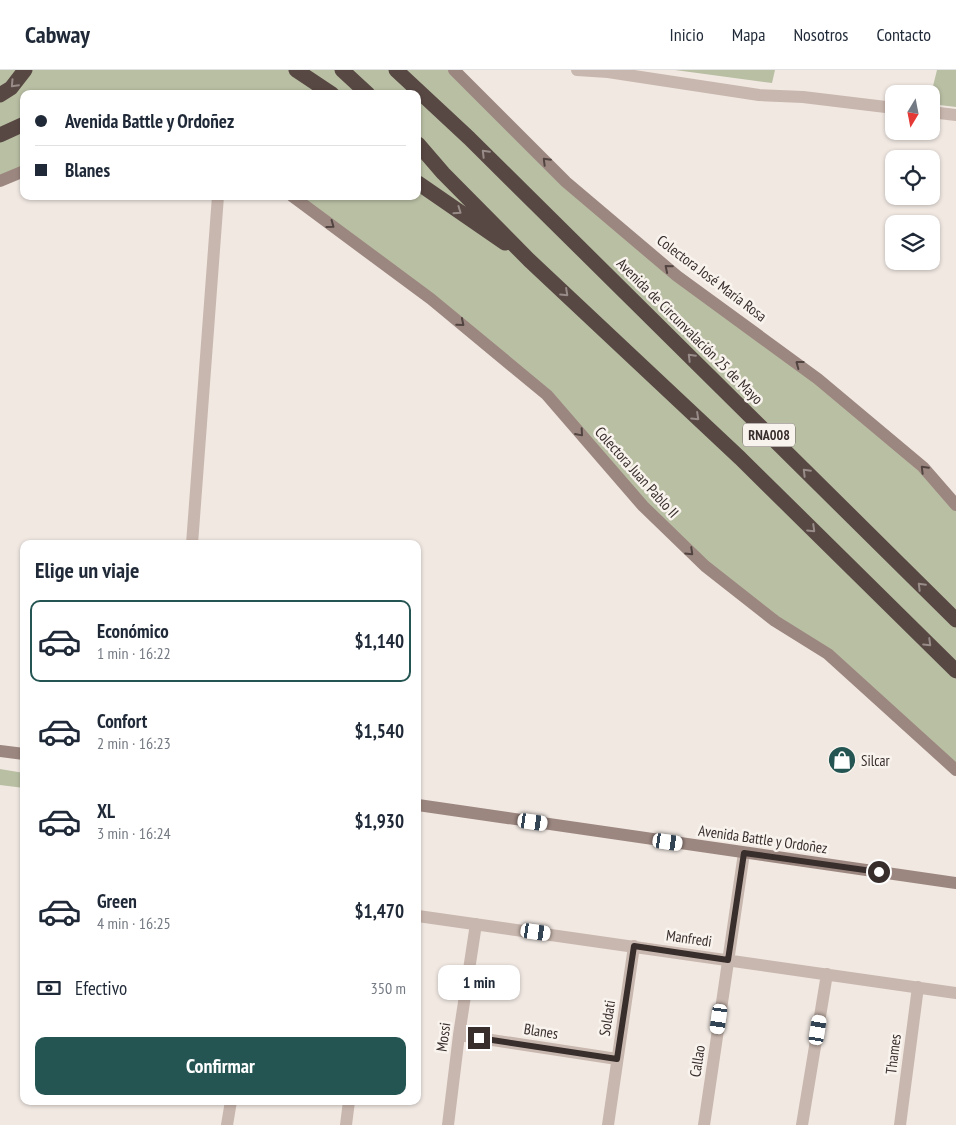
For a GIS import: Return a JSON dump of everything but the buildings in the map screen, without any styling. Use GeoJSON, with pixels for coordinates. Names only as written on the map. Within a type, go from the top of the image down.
{"type":"FeatureCollection","features":[{"type":"Feature","properties":{"kind":"highway"},"geometry":{"type":"LineString","coordinates":[[0,95],[11,88],[25,70]]}},
{"type":"Feature","properties":{"kind":"highway"},"geometry":{"type":"LineString","coordinates":[[296,70],[326,90]]}},
{"type":"Feature","properties":{"kind":"highway"},"geometry":{"type":"LineString","coordinates":[[342,70],[364,90]]}},
{"type":"Feature","properties":{"kind":"highway","name":"Avenida de Circunvalación 25 de Mayo"},"geometry":{"type":"LineString","coordinates":[[396,70],[417,90]]}},
{"type":"Feature","properties":{"kind":"highway","name":"Avenida de Circunvalación 25 de Mayo"},"geometry":{"type":"LineString","coordinates":[[421,93],[476,145],[956,620]]}},
{"type":"Feature","properties":{"kind":"highway"},"geometry":{"type":"LineString","coordinates":[[0,135],[20,126]]}},
{"type":"Feature","properties":{"kind":"highway","name":"RNA008"},"geometry":{"type":"LineString","coordinates":[[421,147],[443,173],[529,260],[740,458],[956,670]]}},
{"type":"Feature","properties":{"kind":"highway"},"geometry":{"type":"LineString","coordinates":[[421,156],[443,173]]}},
{"type":"Feature","properties":{"kind":"highway"},"geometry":{"type":"LineString","coordinates":[[421,185],[529,260]]}},
{"type":"Feature","properties":{"kind":"main road","name":"Colectora José María Rosa"},"geometry":{"type":"LineString","coordinates":[[454,70],[566,182],[678,276],[818,378],[923,467],[956,505]]}},
{"type":"Feature","properties":{"kind":"main road"},"geometry":{"type":"LineString","coordinates":[[0,181],[20,173]]}},
{"type":"Feature","properties":{"kind":"main road","name":"Colectora Juan Pablo II"},"geometry":{"type":"LineString","coordinates":[[297,200],[431,299],[547,395],[643,506],[705,566],[775,621],[828,654],[956,770]]}},
{"type":"Feature","properties":{"kind":"main road"},"geometry":{"type":"LineString","coordinates":[[0,751],[20,754]]}},
{"type":"Feature","properties":{"kind":"main road","name":"Avenida Battle y Ordoñez"},"geometry":{"type":"LineString","coordinates":[[421,804],[956,883]]}},
{"type":"Feature","properties":{"kind":"street"},"geometry":{"type":"LineString","coordinates":[[577,70],[608,72],[759,95],[803,97],[885,107]]}},
{"type":"Feature","properties":{"kind":"street"},"geometry":{"type":"LineString","coordinates":[[940,113],[956,115]]}},
{"type":"Feature","properties":{"kind":"street"},"geometry":{"type":"LineString","coordinates":[[192,540],[218,200]]}},
{"type":"Feature","properties":{"kind":"street","name":"Callao"},"geometry":{"type":"LineString","coordinates":[[704,1125],[744,853]]}},
{"type":"Feature","properties":{"kind":"street","name":"Manfredi"},"geometry":{"type":"LineString","coordinates":[[421,916],[956,992]]}},
{"type":"Feature","properties":{"kind":"street","name":"Mossi"},"geometry":{"type":"LineString","coordinates":[[448,1125],[459,1035],[476,924]]}},
{"type":"Feature","properties":{"kind":"street","name":"Soldati"},"geometry":{"type":"LineString","coordinates":[[608,1125],[634,946]]}},
{"type":"Feature","properties":{"kind":"street"},"geometry":{"type":"LineString","coordinates":[[802,1125],[826,974]]}},
{"type":"Feature","properties":{"kind":"street","name":"Thames"},"geometry":{"type":"LineString","coordinates":[[900,1125],[918,987]]}},
{"type":"Feature","properties":{"kind":"street","name":"Blanes"},"geometry":{"type":"LineString","coordinates":[[459,1035],[617,1059]]}},
{"type":"Feature","properties":{"kind":"street"},"geometry":{"type":"LineString","coordinates":[[227,1125],[230,1105]]}},
{"type":"Feature","properties":{"kind":"street"},"geometry":{"type":"LineString","coordinates":[[346,1125],[348,1105]]}},
{"type":"Feature","properties":{"kind":"green space"},"geometry":{"type":"Polygon","coordinates":[[[0,70],[454,70],[566,182],[818,379],[956,505],[956,770],[828,654],[705,566],[547,395],[297,200],[421,200],[421,90],[20,90],[20,173],[0,181],[0,70]]]}},
{"type":"Feature","properties":{"kind":"green space"},"geometry":{"type":"Polygon","coordinates":[[[675,70],[775,70],[772,83],[675,70]]]}},
{"type":"Feature","properties":{"kind":"green space"},"geometry":{"type":"Polygon","coordinates":[[[937,70],[956,70],[956,107],[940,105],[940,85],[933,85],[937,70]]]}},
{"type":"Feature","properties":{"kind":"green space"},"geometry":{"type":"Polygon","coordinates":[[[0,769],[20,772],[20,788],[0,785],[0,769]]]}},
{"type":"Feature","properties":{"kind":"place","name":"Silcar"},"geometry":{"type":"Point","coordinates":[842,760]}},
{"type":"Feature","properties":{"kind":"route"},"geometry":{"type":"LineString","coordinates":[[479,1038],[617,1059],[634,946],[728,960],[744,853],[879,872]]}}]}
